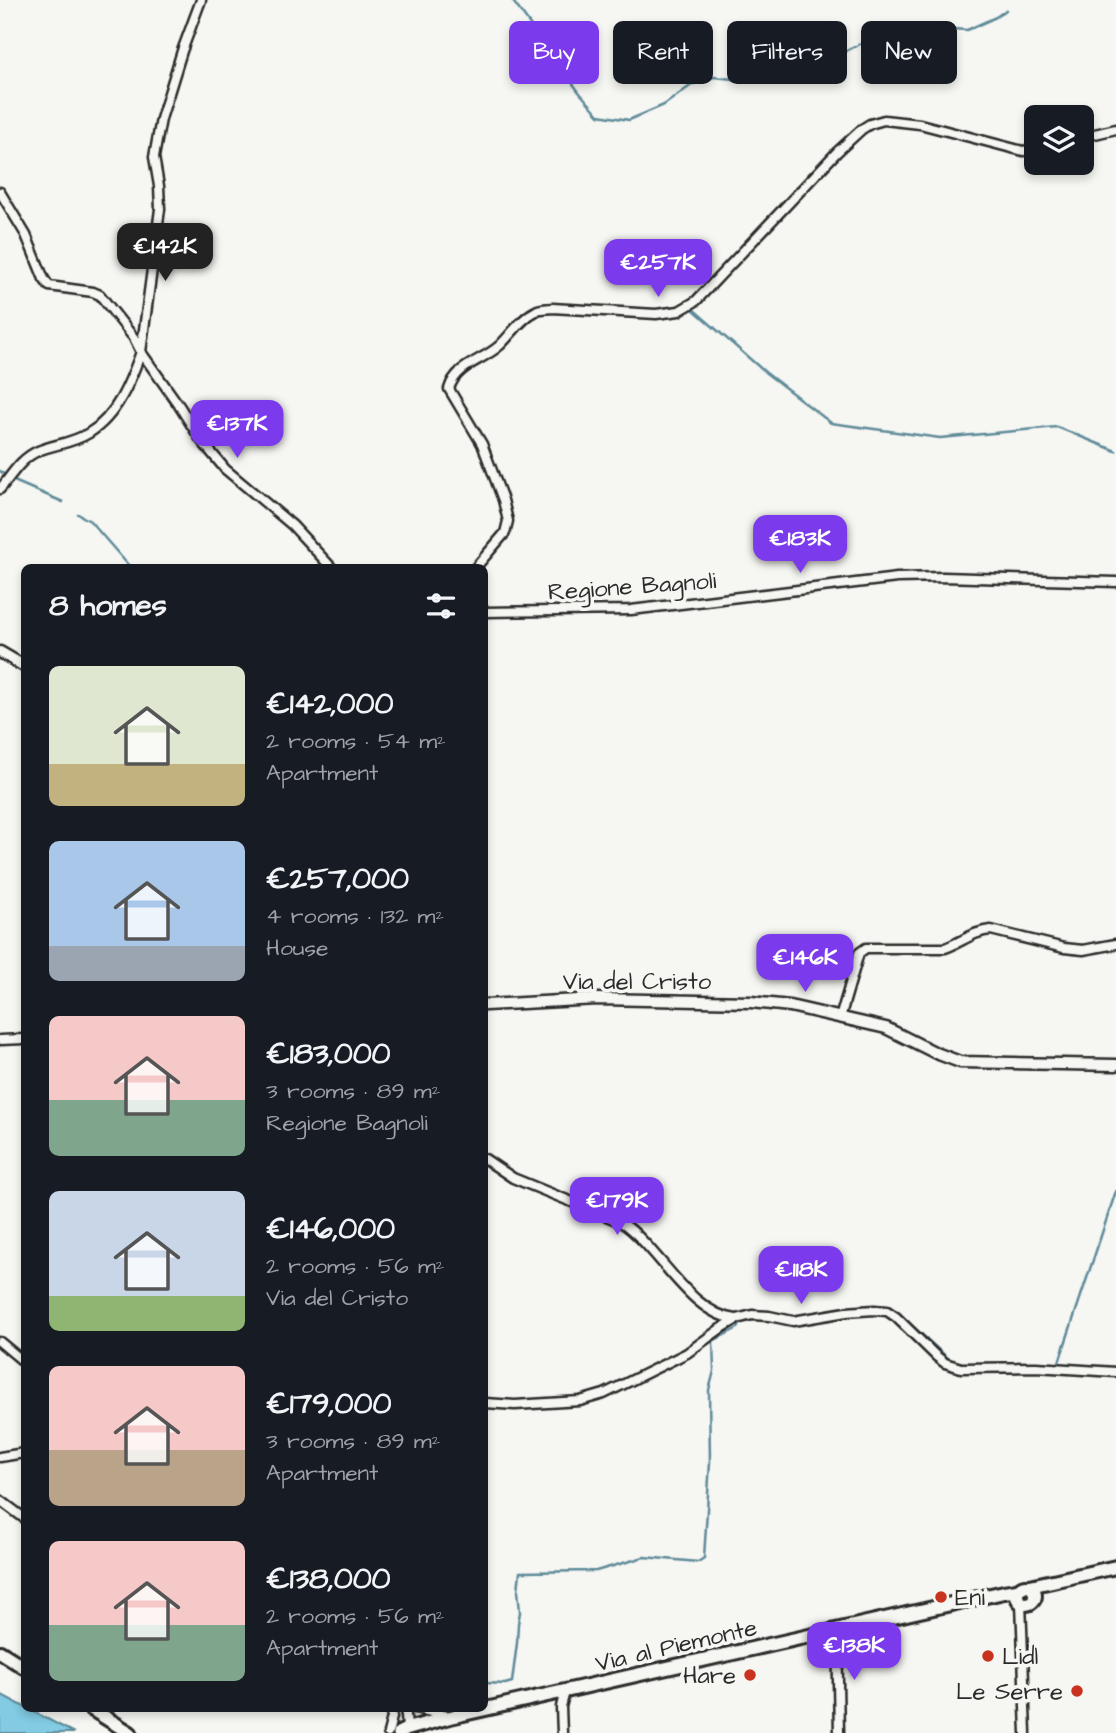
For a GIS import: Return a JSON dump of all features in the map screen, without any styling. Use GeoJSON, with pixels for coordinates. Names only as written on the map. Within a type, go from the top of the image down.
{"type":"FeatureCollection","features":[{"type":"Feature","properties":{"kind":"main road","name":"Via al Piemonte"},"geometry":{"type":"LineString","coordinates":[[488,1708],[994,1594],[1025,1596],[1053,1582],[1116,1567]]}},
{"type":"Feature","properties":{"kind":"main road"},"geometry":{"type":"LineString","coordinates":[[0,1652],[21,1665]]}},
{"type":"Feature","properties":{"kind":"main road"},"geometry":{"type":"LineString","coordinates":[[96,1712],[130,1733]]}},
{"type":"Feature","properties":{"kind":"main road","name":"Via al Piemonte"},"geometry":{"type":"LineString","coordinates":[[403,1731],[472,1712]]}},
{"type":"Feature","properties":{"kind":"street"},"geometry":{"type":"LineString","coordinates":[[0,489],[22,462],[37,451],[90,433],[110,415],[121,400],[141,352],[160,209],[154,157],[161,119],[201,0]]}},
{"type":"Feature","properties":{"kind":"street"},"geometry":{"type":"LineString","coordinates":[[478,564],[505,533],[508,521],[482,444],[449,389],[452,379],[461,370],[490,354],[537,309],[656,314],[679,311],[696,301],[836,152],[862,129],[877,122],[884,120],[920,124],[1024,151]]}},
{"type":"Feature","properties":{"kind":"street"},"geometry":{"type":"LineString","coordinates":[[1094,134],[1116,129]]}},
{"type":"Feature","properties":{"kind":"street"},"geometry":{"type":"LineString","coordinates":[[0,192],[26,235],[46,283],[54,288],[100,295],[134,338],[217,460],[292,525],[328,564]]}},
{"type":"Feature","properties":{"kind":"street","name":"Regione Bagnoli"},"geometry":{"type":"LineString","coordinates":[[488,612],[631,610],[897,578],[1116,582]]}},
{"type":"Feature","properties":{"kind":"street"},"geometry":{"type":"LineString","coordinates":[[0,652],[21,664]]}},
{"type":"Feature","properties":{"kind":"street"},"geometry":{"type":"LineString","coordinates":[[840,1018],[859,953],[866,948],[945,948],[981,930],[1083,950],[1116,943]]}},
{"type":"Feature","properties":{"kind":"street","name":"Via del Cristo"},"geometry":{"type":"LineString","coordinates":[[488,1005],[597,999],[751,1002],[790,1006],[886,1028],[960,1062],[1116,1065]]}},
{"type":"Feature","properties":{"kind":"street"},"geometry":{"type":"LineString","coordinates":[[0,1040],[21,1039]]}},
{"type":"Feature","properties":{"kind":"street"},"geometry":{"type":"LineString","coordinates":[[488,1160],[513,1178],[621,1222],[645,1243],[696,1299],[724,1318],[737,1319]]}},
{"type":"Feature","properties":{"kind":"street"},"geometry":{"type":"LineString","coordinates":[[488,1403],[515,1405],[580,1401],[604,1394],[687,1353],[737,1319],[752,1315],[793,1321],[846,1312],[887,1311],[945,1363],[961,1368],[1036,1367],[1116,1372]]}},
{"type":"Feature","properties":{"kind":"street"},"geometry":{"type":"LineString","coordinates":[[0,1342],[21,1360]]}},
{"type":"Feature","properties":{"kind":"street"},"geometry":{"type":"LineString","coordinates":[[0,1457],[21,1454]]}},
{"type":"Feature","properties":{"kind":"street"},"geometry":{"type":"LineString","coordinates":[[0,1500],[21,1516]]}},
{"type":"Feature","properties":{"kind":"street"},"geometry":{"type":"LineString","coordinates":[[1025,1596],[1023,1618],[1026,1733]]}},
{"type":"Feature","properties":{"kind":"street"},"geometry":{"type":"LineString","coordinates":[[837,1630],[839,1733]]}},
{"type":"Feature","properties":{"kind":"street"},"geometry":{"type":"LineString","coordinates":[[562,1733],[565,1691]]}},
{"type":"Feature","properties":{"kind":"street"},"geometry":{"type":"LineString","coordinates":[[388,1733],[391,1712]]}},
{"type":"Feature","properties":{"kind":"street","name":"Via al Piemonte"},"geometry":{"type":"LineString","coordinates":[[403,1731],[405,1712]]}},
{"type":"Feature","properties":{"kind":"street","name":"Via al Piemonte"},"geometry":{"type":"LineString","coordinates":[[431,1712],[450,1717]]}},
{"type":"Feature","properties":{"kind":"water"},"geometry":{"type":"Polygon","coordinates":[[[0,1694],[21,1705],[21,1712],[34,1712],[74,1733],[0,1733],[0,1694]]]}},
{"type":"Feature","properties":{"kind":"waterway"},"geometry":{"type":"LineString","coordinates":[[512,0],[599,115],[629,120],[664,105],[693,84],[714,77],[751,81],[781,79],[813,67],[877,36],[920,27],[967,30],[1006,10]]}},
{"type":"Feature","properties":{"kind":"waterway"},"geometry":{"type":"LineString","coordinates":[[693,309],[766,373],[831,423],[940,438],[1057,427],[1116,451]]}},
{"type":"Feature","properties":{"kind":"waterway"},"geometry":{"type":"LineString","coordinates":[[0,471],[4,474]]}},
{"type":"Feature","properties":{"kind":"waterway"},"geometry":{"type":"LineString","coordinates":[[14,481],[63,502]]}},
{"type":"Feature","properties":{"kind":"waterway"},"geometry":{"type":"LineString","coordinates":[[78,514],[90,521],[127,564]]}},
{"type":"Feature","properties":{"kind":"waterway"},"geometry":{"type":"LineString","coordinates":[[586,1004],[600,1004]]}},
{"type":"Feature","properties":{"kind":"waterway"},"geometry":{"type":"LineString","coordinates":[[1056,1365],[1116,1191]]}},
{"type":"Feature","properties":{"kind":"waterway"},"geometry":{"type":"LineString","coordinates":[[891,1310],[896,1311],[951,1361],[966,1364]]}},
{"type":"Feature","properties":{"kind":"waterway"},"geometry":{"type":"LineString","coordinates":[[488,1683],[512,1682],[520,1612],[520,1572],[596,1571],[644,1557],[698,1562],[704,1558],[710,1462],[709,1390],[714,1371],[713,1341],[738,1328],[742,1322],[757,1319]]}},
{"type":"Feature","properties":{"kind":"waterway"},"geometry":{"type":"LineString","coordinates":[[1070,1365],[1116,1368]]}},
{"type":"Feature","properties":{"kind":"place","name":"Eni"},"geometry":{"type":"Point","coordinates":[941,1597]}},
{"type":"Feature","properties":{"kind":"place","name":"Lidl"},"geometry":{"type":"Point","coordinates":[988,1656]}},
{"type":"Feature","properties":{"kind":"place","name":"Hare"},"geometry":{"type":"Point","coordinates":[750,1675]}},
{"type":"Feature","properties":{"kind":"place","name":"Le Serre"},"geometry":{"type":"Point","coordinates":[1077,1691]}}]}
